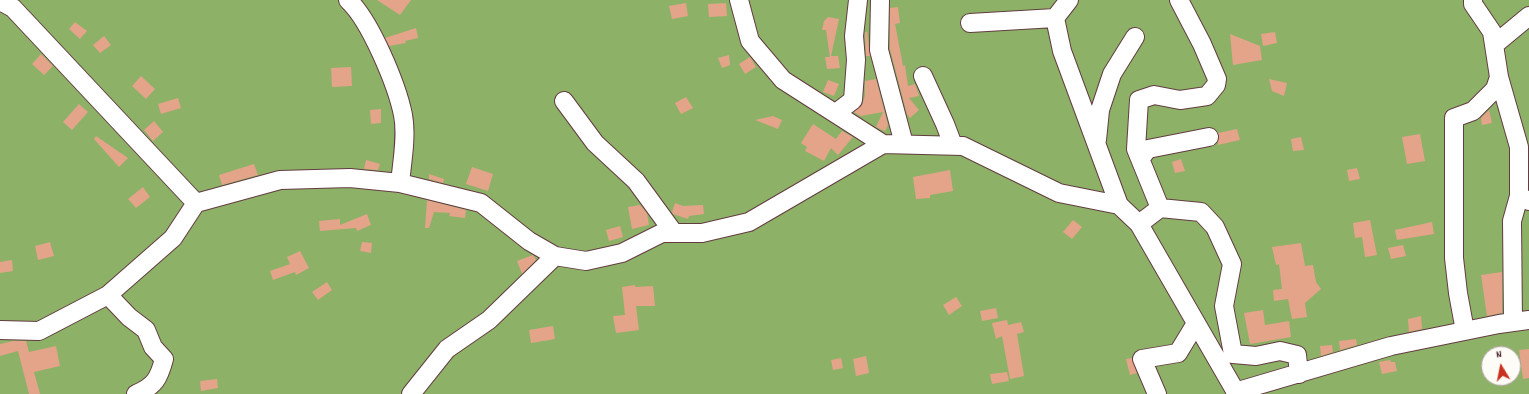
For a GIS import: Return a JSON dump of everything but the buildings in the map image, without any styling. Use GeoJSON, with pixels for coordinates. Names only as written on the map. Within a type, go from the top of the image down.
{"type":"FeatureCollection","features":[{"type":"Feature","properties":{"kind":"street"},"geometry":{"type":"LineString","coordinates":[[348,0],[358,9],[385,61],[403,116],[403,152],[400,183]]}},
{"type":"Feature","properties":{"kind":"street"},"geometry":{"type":"LineString","coordinates":[[739,0],[750,41],[783,80],[883,144]]}},
{"type":"Feature","properties":{"kind":"street"},"geometry":{"type":"LineString","coordinates":[[836,113],[853,100],[856,60],[854,36],[858,0]]}},
{"type":"Feature","properties":{"kind":"street"},"geometry":{"type":"LineString","coordinates":[[880,0],[879,50],[904,144]]}},
{"type":"Feature","properties":{"kind":"street"},"geometry":{"type":"LineString","coordinates":[[1069,0],[1056,18],[1062,51],[1119,205],[1139,224],[1195,325],[1236,393],[1391,346],[1521,321],[1512,221],[1524,198],[1520,147],[1499,78],[1492,32],[1473,0]]}},
{"type":"Feature","properties":{"kind":"street"},"geometry":{"type":"LineString","coordinates":[[1160,208],[1136,149],[1139,100],[1154,95],[1180,100],[1207,96],[1216,85],[1217,80],[1179,0]]}},
{"type":"Feature","properties":{"kind":"street"},"geometry":{"type":"LineString","coordinates":[[0,1],[13,8],[196,203]]}},
{"type":"Feature","properties":{"kind":"street"},"geometry":{"type":"LineString","coordinates":[[1494,46],[1529,16]]}},
{"type":"Feature","properties":{"kind":"street"},"geometry":{"type":"LineString","coordinates":[[970,23],[1056,18]]}},
{"type":"Feature","properties":{"kind":"street"},"geometry":{"type":"LineString","coordinates":[[1097,145],[1100,110],[1112,74],[1135,37]]}},
{"type":"Feature","properties":{"kind":"street"},"geometry":{"type":"LineString","coordinates":[[923,76],[946,124],[953,145]]}},
{"type":"Feature","properties":{"kind":"street"},"geometry":{"type":"LineString","coordinates":[[1465,331],[1458,293],[1454,258],[1454,118],[1473,111],[1495,89],[1499,78]]}},
{"type":"Feature","properties":{"kind":"street"},"geometry":{"type":"LineString","coordinates":[[564,101],[595,143],[636,181],[674,233]]}},
{"type":"Feature","properties":{"kind":"street"},"geometry":{"type":"LineString","coordinates":[[1140,159],[1148,149],[1209,136]]}},
{"type":"Feature","properties":{"kind":"street"},"geometry":{"type":"LineString","coordinates":[[0,330],[39,330],[108,294],[173,238],[196,203],[280,180],[350,178],[400,183],[482,203],[529,241],[555,256],[586,261],[622,253],[662,233],[702,233],[749,222],[883,144],[963,146],[1059,193],[1119,205]]}},
{"type":"Feature","properties":{"kind":"street"},"geometry":{"type":"LineString","coordinates":[[1139,224],[1160,208],[1201,212],[1215,227],[1232,264],[1224,306],[1233,354],[1256,356],[1280,351],[1297,355],[1299,374]]}},
{"type":"Feature","properties":{"kind":"street"},"geometry":{"type":"LineString","coordinates":[[411,394],[447,349],[488,320],[555,256]]}},
{"type":"Feature","properties":{"kind":"street"},"geometry":{"type":"LineString","coordinates":[[108,294],[129,317],[146,330],[153,347],[164,359],[159,376],[149,388],[136,394]]}},
{"type":"Feature","properties":{"kind":"street"},"geometry":{"type":"LineString","coordinates":[[1157,394],[1142,359],[1178,353],[1195,325]]}},
{"type":"Feature","properties":{"kind":"green space"},"geometry":{"type":"Polygon","coordinates":[[[0,0],[1529,0],[1529,394],[0,394],[0,0]]]}}]}
